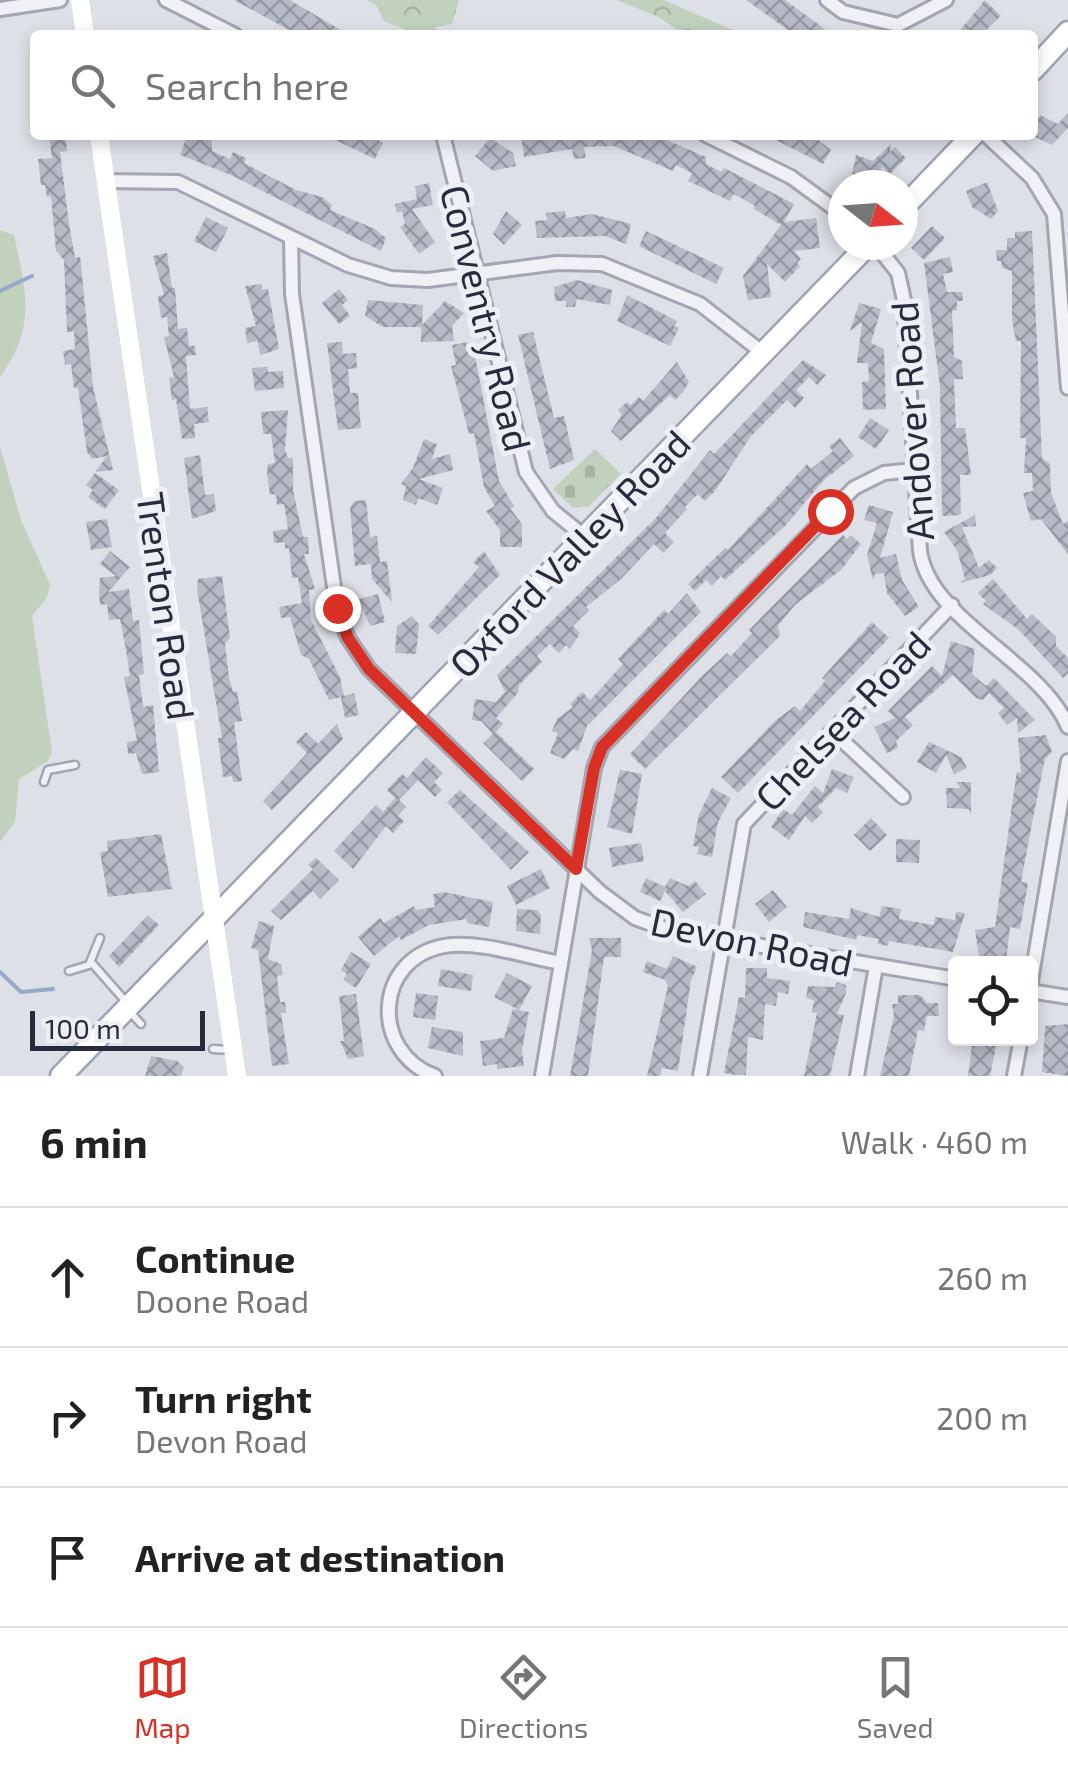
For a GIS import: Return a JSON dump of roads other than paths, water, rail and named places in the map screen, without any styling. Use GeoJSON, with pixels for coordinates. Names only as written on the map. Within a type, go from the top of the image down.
{"type":"FeatureCollection","features":[{"type":"Feature","properties":{"kind":"main road"},"geometry":{"type":"LineString","coordinates":[[80,0],[84,30]]}},
{"type":"Feature","properties":{"kind":"main road"},"geometry":{"type":"LineString","coordinates":[[1038,66],[1064,44]]}},
{"type":"Feature","properties":{"kind":"main road","name":"Trenton Road"},"geometry":{"type":"LineString","coordinates":[[101,140],[237,1076]]}},
{"type":"Feature","properties":{"kind":"main road"},"geometry":{"type":"LineString","coordinates":[[918,192],[968,140]]}},
{"type":"Feature","properties":{"kind":"main road","name":"Oxford Valley Road"},"geometry":{"type":"LineString","coordinates":[[61,1076],[132,1012],[212,919],[853,260]]}},
{"type":"Feature","properties":{"kind":"street"},"geometry":{"type":"LineString","coordinates":[[0,9],[60,0]]}},
{"type":"Feature","properties":{"kind":"street"},"geometry":{"type":"LineString","coordinates":[[166,0],[224,30]]}},
{"type":"Feature","properties":{"kind":"street"},"geometry":{"type":"LineString","coordinates":[[827,0],[843,12],[872,22],[898,25],[946,0]]}},
{"type":"Feature","properties":{"kind":"street","name":"Conventry Road"},"geometry":{"type":"LineString","coordinates":[[444,140],[526,472],[553,511],[585,537]]}},
{"type":"Feature","properties":{"kind":"street"},"geometry":{"type":"LineString","coordinates":[[716,140],[791,177],[828,203]]}},
{"type":"Feature","properties":{"kind":"street"},"geometry":{"type":"LineString","coordinates":[[991,140],[1048,199],[1063,240],[1068,388]]}},
{"type":"Feature","properties":{"kind":"street"},"geometry":{"type":"LineString","coordinates":[[106,181],[178,182],[348,265],[391,278],[428,280],[556,263],[619,269],[718,314],[763,353]]}},
{"type":"Feature","properties":{"kind":"street","name":"Devon Road"},"geometry":{"type":"LineString","coordinates":[[292,238],[292,294],[340,622],[362,661],[576,869],[636,918],[668,930],[948,978]]}},
{"type":"Feature","properties":{"kind":"street","name":"Andover Road"},"geometry":{"type":"LineString","coordinates":[[889,260],[902,286],[921,560],[952,605],[1057,704],[1068,727]]}},
{"type":"Feature","properties":{"kind":"street"},"geometry":{"type":"LineString","coordinates":[[542,1076],[594,768],[612,735],[854,488],[884,473],[914,470]]}},
{"type":"Feature","properties":{"kind":"street","name":"Chelsea Road"},"geometry":{"type":"LineString","coordinates":[[700,1076],[744,824],[952,605]]}},
{"type":"Feature","properties":{"kind":"street"},"geometry":{"type":"LineString","coordinates":[[832,731],[903,797]]}},
{"type":"Feature","properties":{"kind":"street"},"geometry":{"type":"LineString","coordinates":[[1036,956],[1068,761]]}},
{"type":"Feature","properties":{"kind":"street"},"geometry":{"type":"LineString","coordinates":[[435,1076],[407,1060],[388,1026],[392,988],[408,963],[449,945],[561,963]]}},
{"type":"Feature","properties":{"kind":"street"},"geometry":{"type":"LineString","coordinates":[[857,1076],[876,966]]}},
{"type":"Feature","properties":{"kind":"street"},"geometry":{"type":"LineString","coordinates":[[1038,991],[1068,997]]}},
{"type":"Feature","properties":{"kind":"street"},"geometry":{"type":"LineString","coordinates":[[1014,1076],[1020,1046]]}},
{"type":"Feature","properties":{"kind":"lane"},"geometry":{"type":"LineString","coordinates":[[44,782],[48,770],[75,764]]}},
{"type":"Feature","properties":{"kind":"lane"},"geometry":{"type":"LineString","coordinates":[[92,962],[100,938]]}},
{"type":"Feature","properties":{"kind":"lane"},"geometry":{"type":"LineString","coordinates":[[92,962],[132,1012]]}},
{"type":"Feature","properties":{"kind":"lane"},"geometry":{"type":"LineString","coordinates":[[69,970],[92,962]]}},
{"type":"Feature","properties":{"kind":"lane"},"geometry":{"type":"LineString","coordinates":[[213,1049],[233,1050]]}},
{"type":"Feature","properties":{"kind":"waterway"},"geometry":{"type":"LineString","coordinates":[[0,291],[32,276]]}},
{"type":"Feature","properties":{"kind":"waterway"},"geometry":{"type":"LineString","coordinates":[[0,972],[21,992],[53,989]]}}]}
